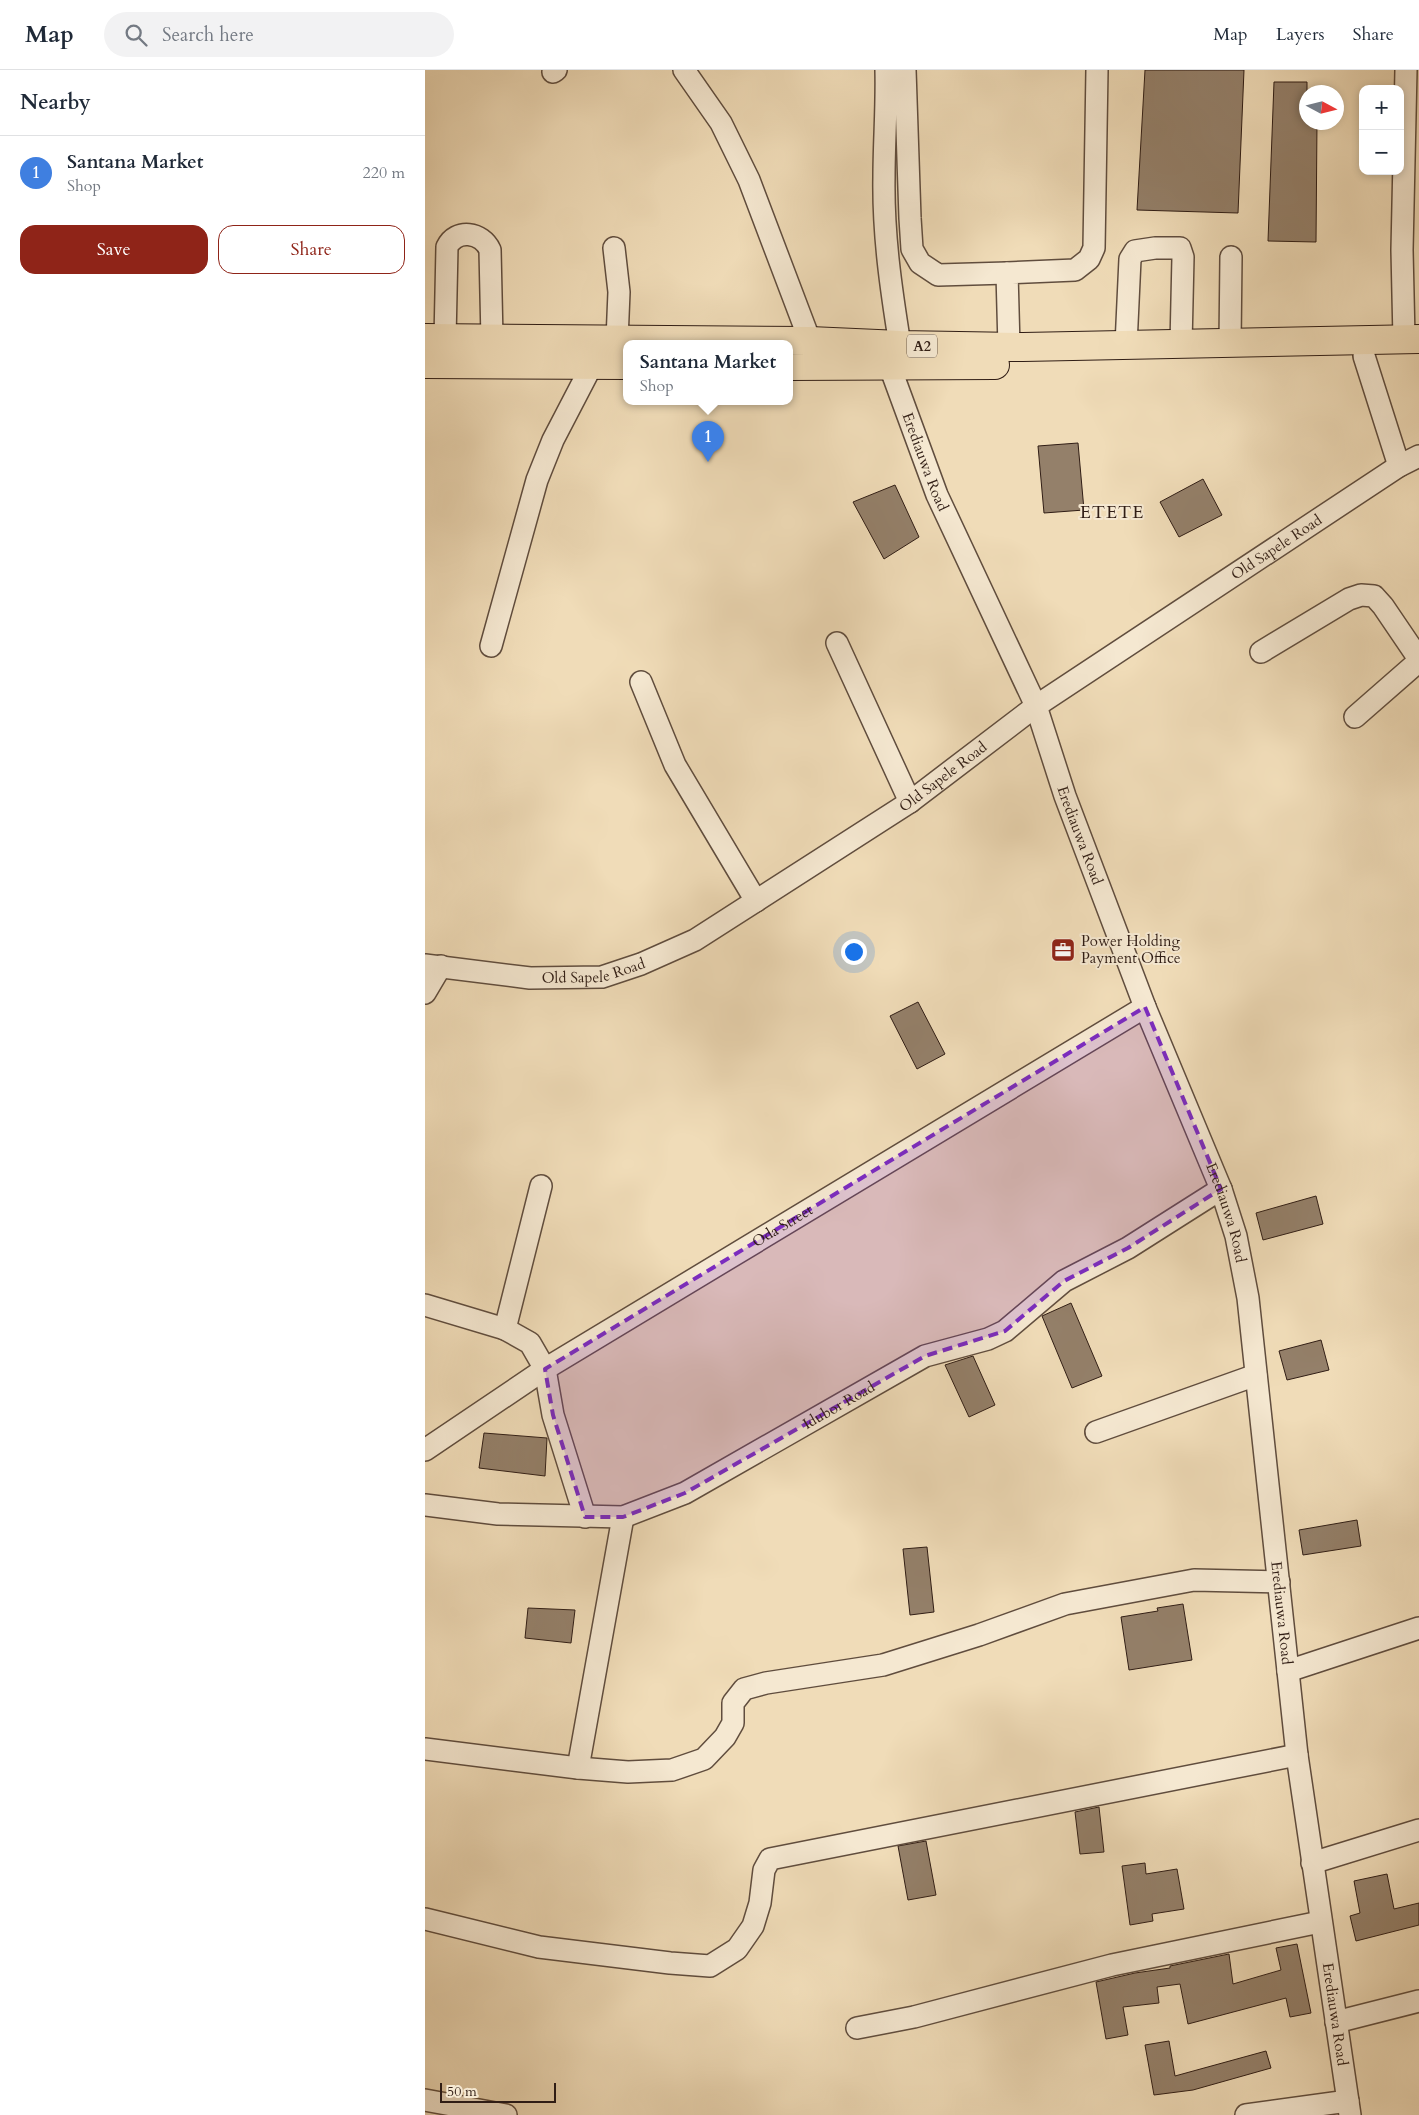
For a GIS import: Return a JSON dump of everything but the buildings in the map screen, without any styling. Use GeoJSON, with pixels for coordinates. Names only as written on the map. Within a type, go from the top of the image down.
{"type":"FeatureCollection","features":[{"type":"Feature","properties":{"kind":"highway","name":"A2"},"geometry":{"type":"LineString","coordinates":[[435,339],[623,340]]}},
{"type":"Feature","properties":{"kind":"highway","name":"A2"},"geometry":{"type":"LineString","coordinates":[[793,341],[810,341],[895,356],[1364,356],[1414,344]]}},
{"type":"Feature","properties":{"kind":"highway","name":"A2"},"geometry":{"type":"LineString","coordinates":[[793,366],[1009,347],[1231,343],[1414,344]]}},
{"type":"Feature","properties":{"kind":"highway"},"geometry":{"type":"LineString","coordinates":[[425,364],[623,365]]}},
{"type":"Feature","properties":{"kind":"street"},"geometry":{"type":"LineString","coordinates":[[685,70],[721,123],[749,180],[810,341]]}},
{"type":"Feature","properties":{"kind":"street","name":"Erediauwa Road"},"geometry":{"type":"LineString","coordinates":[[886,70],[887,102],[884,178],[887,265],[895,356],[937,494],[1036,706],[1065,796],[1145,1006],[1221,1189],[1236,1236],[1248,1298],[1297,1755],[1320,1922],[1349,2108]]}},
{"type":"Feature","properties":{"kind":"street"},"geometry":{"type":"LineString","coordinates":[[905,70],[909,218],[913,249],[920,264],[938,275],[1075,270],[1089,259],[1094,248],[1097,70]]}},
{"type":"Feature","properties":{"kind":"street"},"geometry":{"type":"LineString","coordinates":[[1406,70],[1402,250],[1414,344]]}},
{"type":"Feature","properties":{"kind":"street"},"geometry":{"type":"LineString","coordinates":[[435,339],[447,247],[451,238],[458,234],[478,236],[486,242],[490,250],[492,339]]}},
{"type":"Feature","properties":{"kind":"street"},"geometry":{"type":"LineString","coordinates":[[614,248],[619,292],[617,340]]}},
{"type":"Feature","properties":{"kind":"street"},"geometry":{"type":"LineString","coordinates":[[1126,345],[1130,259],[1135,251],[1155,248],[1180,248],[1183,257],[1181,344]]}},
{"type":"Feature","properties":{"kind":"street"},"geometry":{"type":"LineString","coordinates":[[1231,257],[1231,343]]}},
{"type":"Feature","properties":{"kind":"street"},"geometry":{"type":"LineString","coordinates":[[1007,273],[1009,347]]}},
{"type":"Feature","properties":{"kind":"street"},"geometry":{"type":"LineString","coordinates":[[1364,356],[1399,466]]}},
{"type":"Feature","properties":{"kind":"street"},"geometry":{"type":"LineString","coordinates":[[491,646],[537,480],[553,440],[592,365]]}},
{"type":"Feature","properties":{"kind":"street","name":"Old Sapele Road"},"geometry":{"type":"LineString","coordinates":[[433,966],[530,978],[602,978],[641,964],[695,940],[910,802],[1036,706],[1399,466],[1419,456]]}},
{"type":"Feature","properties":{"kind":"street"},"geometry":{"type":"LineString","coordinates":[[1261,652],[1349,599],[1361,595],[1374,596],[1383,606],[1419,660],[1355,717]]}},
{"type":"Feature","properties":{"kind":"street"},"geometry":{"type":"LineString","coordinates":[[837,643],[910,802]]}},
{"type":"Feature","properties":{"kind":"street"},"geometry":{"type":"LineString","coordinates":[[641,682],[675,766],[756,901]]}},
{"type":"Feature","properties":{"kind":"street"},"geometry":{"type":"LineString","coordinates":[[425,993],[433,966]]}},
{"type":"Feature","properties":{"kind":"street","name":"Oda Street"},"geometry":{"type":"LineString","coordinates":[[425,1450],[545,1369],[1145,1006]]}},
{"type":"Feature","properties":{"kind":"street"},"geometry":{"type":"LineString","coordinates":[[505,1329],[541,1186]]}},
{"type":"Feature","properties":{"kind":"street","name":"Idubor Road"},"geometry":{"type":"LineString","coordinates":[[425,1505],[498,1514],[623,1517],[685,1493],[925,1356],[989,1339],[1005,1331],[1064,1281],[1128,1248],[1221,1189]]}},
{"type":"Feature","properties":{"kind":"street"},"geometry":{"type":"LineString","coordinates":[[425,1305],[505,1329],[530,1343],[545,1369],[553,1415],[585,1517]]}},
{"type":"Feature","properties":{"kind":"street"},"geometry":{"type":"LineString","coordinates":[[1096,1432],[1256,1375]]}},
{"type":"Feature","properties":{"kind":"street"},"geometry":{"type":"LineString","coordinates":[[577,1768],[623,1517]]}},
{"type":"Feature","properties":{"kind":"street"},"geometry":{"type":"LineString","coordinates":[[425,1749],[577,1768],[628,1772],[672,1770],[705,1759],[725,1737],[733,1723],[733,1703],[738,1694],[744,1689],[766,1683],[883,1665],[979,1635],[1065,1604],[1194,1580],[1279,1582]]}},
{"type":"Feature","properties":{"kind":"street"},"geometry":{"type":"LineString","coordinates":[[1288,1671],[1419,1628]]}},
{"type":"Feature","properties":{"kind":"street"},"geometry":{"type":"LineString","coordinates":[[425,1919],[539,1947],[710,1966],[737,1949],[753,1926],[760,1903],[763,1870],[770,1859],[1297,1755]]}},
{"type":"Feature","properties":{"kind":"street"},"geometry":{"type":"LineString","coordinates":[[1312,1863],[1419,1830]]}},
{"type":"Feature","properties":{"kind":"street"},"geometry":{"type":"LineString","coordinates":[[857,2028],[913,2017],[1112,1965],[1320,1922]]}},
{"type":"Feature","properties":{"kind":"street"},"geometry":{"type":"LineString","coordinates":[[1336,2022],[1419,2001]]}},
{"type":"Feature","properties":{"kind":"street"},"geometry":{"type":"LineString","coordinates":[[425,2100],[506,2115]]}},
{"type":"Feature","properties":{"kind":"street"},"geometry":{"type":"LineString","coordinates":[[1246,2115],[1349,2108]]}},
{"type":"Feature","properties":{"kind":"highlighted area"},"geometry":{"type":"Polygon","coordinates":[[[1145,1007],[1221,1189],[1128,1248],[1064,1281],[1005,1331],[925,1356],[685,1493],[623,1517],[585,1517],[553,1415],[545,1369],[1145,1007]]]}},
{"type":"Feature","properties":{"kind":"place","name":"Santana Market"},"geometry":{"type":"Point","coordinates":[708,462]}},
{"type":"Feature","properties":{"kind":"place","name":"Power Holding Payment Office"},"geometry":{"type":"Point","coordinates":[1063,950]}},
{"type":"Feature","properties":{"kind":"district","name":"ETETE"},"geometry":{"type":"Point","coordinates":[1112,512]}}]}
